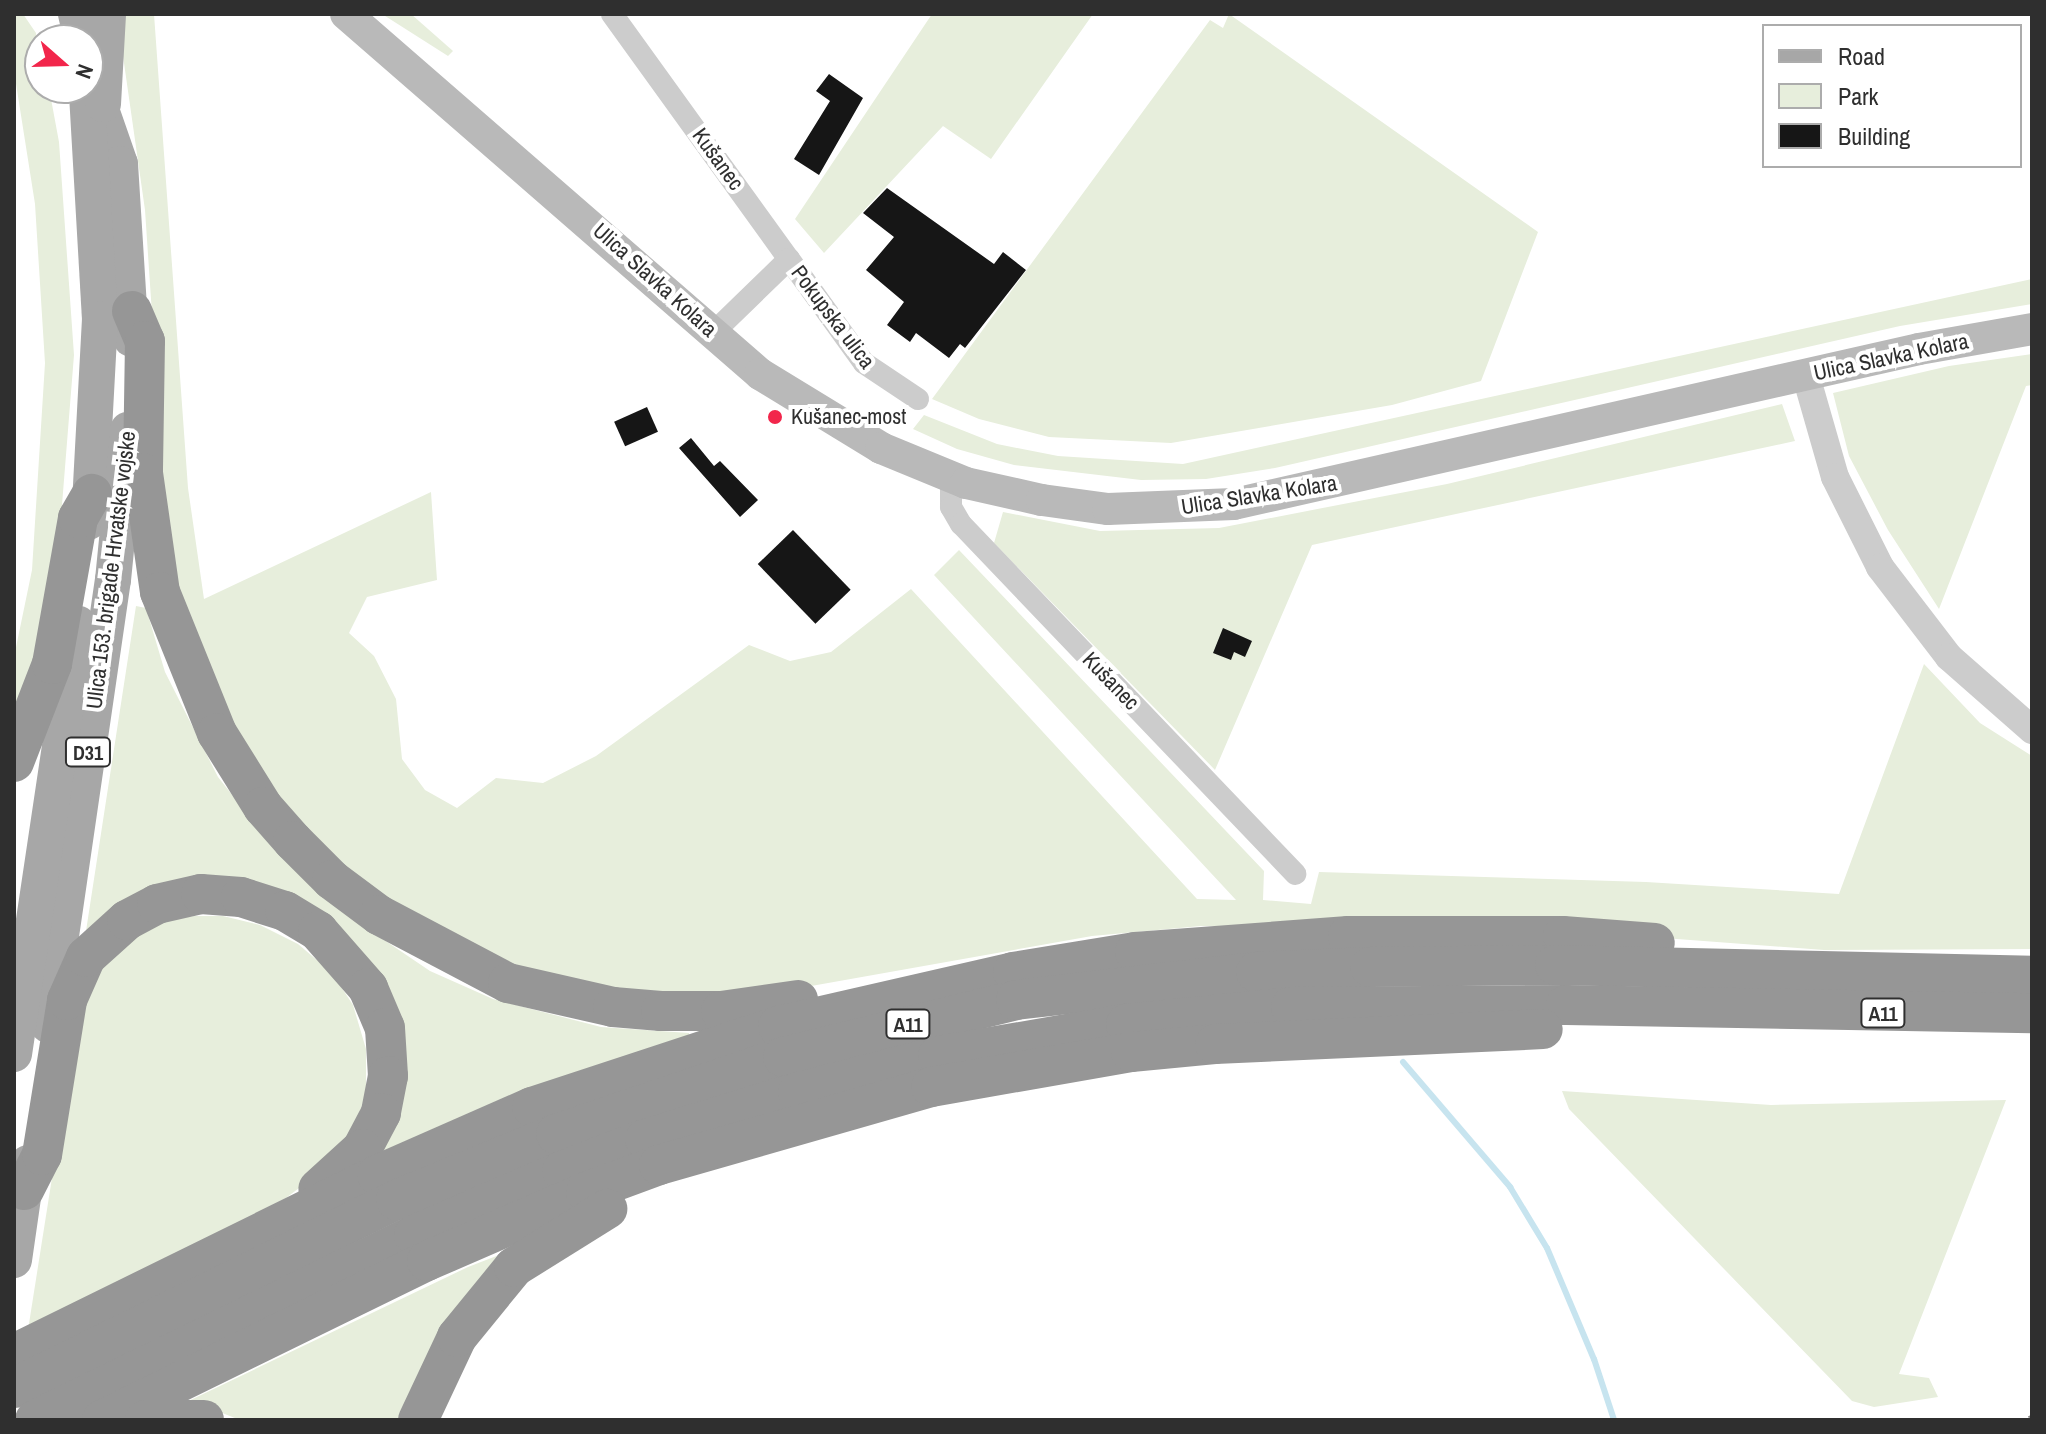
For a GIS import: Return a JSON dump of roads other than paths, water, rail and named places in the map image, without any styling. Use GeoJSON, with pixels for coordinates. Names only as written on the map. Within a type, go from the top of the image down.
{"type":"FeatureCollection","features":[{"type":"Feature","properties":{"kind":"highway"},"geometry":{"type":"LineString","coordinates":[[132,311],[145,341],[143,473],[149,518],[160,592],[180,651],[217,733],[263,807],[344,889],[415,937],[508,983],[613,1007],[721,1011],[871,990],[990,965],[1013,972]]}},
{"type":"Feature","properties":{"kind":"highway"},"geometry":{"type":"LineString","coordinates":[[14,762],[52,664],[78,518],[92,494]]}},
{"type":"Feature","properties":{"kind":"highway"},"geometry":{"type":"LineString","coordinates":[[24,1190],[42,1155],[67,1000],[86,957],[127,920],[157,904],[201,894],[241,897],[285,911],[318,931],[368,988],[385,1028],[388,1076],[381,1113],[362,1149],[325,1185],[171,1264],[155,1283]]}},
{"type":"Feature","properties":{"kind":"highway"},"geometry":{"type":"LineString","coordinates":[[14,1354],[155,1283],[532,1107],[778,1026],[1013,972],[1135,952],[1348,936],[1563,936],[1813,957],[1871,976]]}},
{"type":"Feature","properties":{"kind":"highway","name":"A11"},"geometry":{"type":"LineString","coordinates":[[14,1388],[396,1200],[556,1134],[769,1062],[929,1019],[1016,1000],[1256,972],[1555,965],[1871,976],[2032,976]]}},
{"type":"Feature","properties":{"kind":"highway","name":"A11"},"geometry":{"type":"LineString","coordinates":[[35,1420],[400,1241],[562,1171],[798,1092],[938,1056],[1126,1024],[1291,1007],[2032,1013]]}},
{"type":"Feature","properties":{"kind":"highway"},"geometry":{"type":"LineString","coordinates":[[102,1420],[427,1261],[586,1192],[659,1165],[837,1117],[931,1087],[1131,1052],[1295,1038],[1704,1025],[1735,1009]]}},
{"type":"Feature","properties":{"kind":"highway"},"geometry":{"type":"LineString","coordinates":[[418,1420],[457,1337],[514,1267],[566,1230],[639,1192],[780,1146],[837,1117]]}},
{"type":"Feature","properties":{"kind":"highway"},"geometry":{"type":"LineString","coordinates":[[145,1420],[204,1420]]}},
{"type":"Feature","properties":{"kind":"main road"},"geometry":{"type":"LineString","coordinates":[[104,40],[108,14]]}},
{"type":"Feature","properties":{"kind":"main road","name":"Ulica Slavka Kolara"},"geometry":{"type":"LineString","coordinates":[[346,14],[760,374],[841,427],[951,477],[1042,500],[1108,509],[1234,504],[1806,376],[2032,329]]}},
{"type":"Feature","properties":{"kind":"main road","name":"Ulica 153. brigade Hrvatske vojske"},"geometry":{"type":"LineString","coordinates":[[14,1054],[84,583],[92,494],[100,319],[95,104]]}},
{"type":"Feature","properties":{"kind":"main road","name":"Ulica 153. brigade Hrvatske vojske"},"geometry":{"type":"LineString","coordinates":[[14,1258],[113,580],[130,406],[132,311],[126,197],[97,104]]}},
{"type":"Feature","properties":{"kind":"street","name":"Kušanec"},"geometry":{"type":"LineString","coordinates":[[612,14],[789,259]]}},
{"type":"Feature","properties":{"kind":"street"},"geometry":{"type":"LineString","coordinates":[[714,332],[789,259]]}},
{"type":"Feature","properties":{"kind":"street","name":"Pokupska ulica"},"geometry":{"type":"LineString","coordinates":[[789,259],[864,363],[918,399]]}},
{"type":"Feature","properties":{"kind":"street"},"geometry":{"type":"LineString","coordinates":[[1806,376],[1835,477],[1880,567],[1949,657],[2032,730]]}},
{"type":"Feature","properties":{"kind":"street","name":"Kušanec"},"geometry":{"type":"LineString","coordinates":[[951,477],[951,507],[961,524],[1295,874]]}},
{"type":"Feature","properties":{"kind":"waterway"},"geometry":{"type":"LineString","coordinates":[[1403,1062],[1510,1187],[1547,1248],[1594,1359],[1614,1420]]}},
{"type":"Feature","properties":{"kind":"place","name":"Kušanec-most"},"geometry":{"type":"Point","coordinates":[775,417]}}]}
